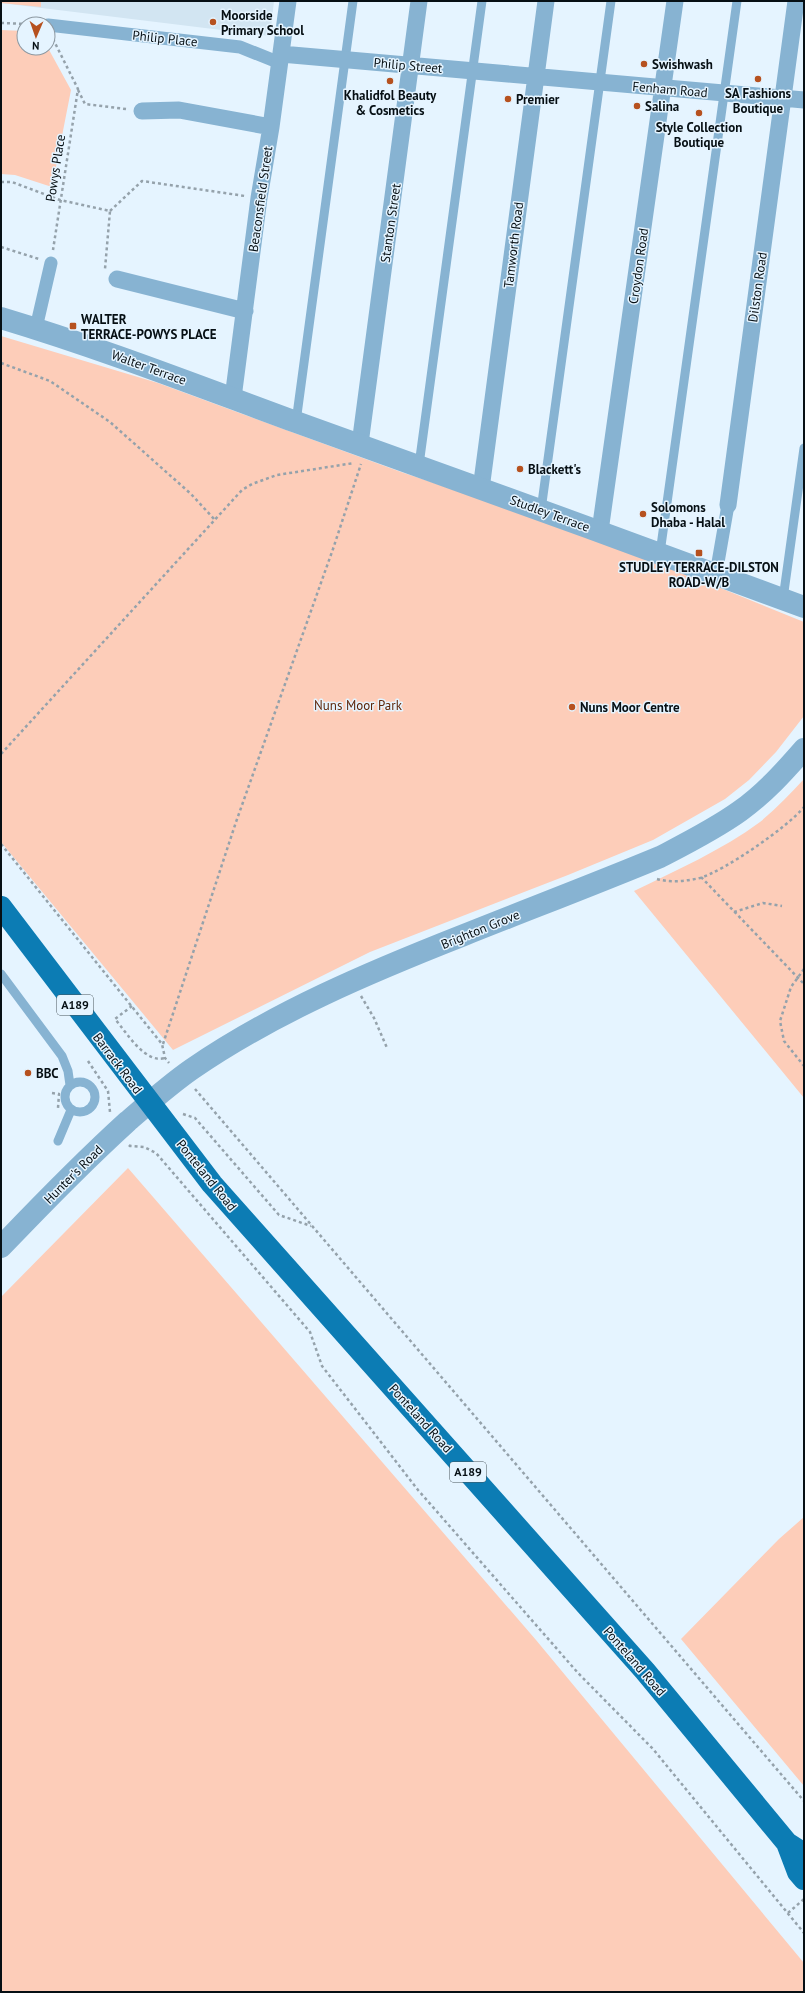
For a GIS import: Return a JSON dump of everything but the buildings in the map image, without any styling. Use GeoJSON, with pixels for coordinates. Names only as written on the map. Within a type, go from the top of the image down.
{"type":"FeatureCollection","features":[{"type":"Feature","properties":{"kind":"main road","name":"Barrack Road"},"geometry":{"type":"LineString","coordinates":[[1,907],[149,1103]]}},
{"type":"Feature","properties":{"kind":"main road","name":"Ponteland Road"},"geometry":{"type":"LineString","coordinates":[[149,1103],[212,1184],[645,1671],[795,1848],[798,1872],[804,1879]]}},
{"type":"Feature","properties":{"kind":"street","name":"Beaconsfield Street"},"geometry":{"type":"LineString","coordinates":[[233,398],[259,198],[271,126],[288,1]]}},
{"type":"Feature","properties":{"kind":"street","name":"Stanton Street"},"geometry":{"type":"LineString","coordinates":[[360,444],[419,1]]}},
{"type":"Feature","properties":{"kind":"street","name":"Tamworth Road"},"geometry":{"type":"LineString","coordinates":[[481,489],[546,1]]}},
{"type":"Feature","properties":{"kind":"street","name":"Croydon Road"},"geometry":{"type":"LineString","coordinates":[[600,531],[675,1]]}},
{"type":"Feature","properties":{"kind":"street","name":"Dilston Road"},"geometry":{"type":"LineString","coordinates":[[716,574],[728,505],[796,1]]}},
{"type":"Feature","properties":{"kind":"street","name":"Philip Place"},"geometry":{"type":"LineString","coordinates":[[56,31],[240,47],[280,59]]}},
{"type":"Feature","properties":{"kind":"street","name":"Philip Street"},"geometry":{"type":"LineString","coordinates":[[280,59],[345,60],[535,77]]}},
{"type":"Feature","properties":{"kind":"street","name":"Fenham Road"},"geometry":{"type":"LineString","coordinates":[[535,77],[804,100]]}},
{"type":"Feature","properties":{"kind":"street"},"geometry":{"type":"LineString","coordinates":[[142,111],[179,110],[271,126]]}},
{"type":"Feature","properties":{"kind":"street"},"geometry":{"type":"LineString","coordinates":[[36,328],[51,262]]}},
{"type":"Feature","properties":{"kind":"street"},"geometry":{"type":"LineString","coordinates":[[117,278],[245,310]]}},
{"type":"Feature","properties":{"kind":"street","name":"Walter Terrace"},"geometry":{"type":"LineString","coordinates":[[1,318],[36,328],[156,369],[296,422]]}},
{"type":"Feature","properties":{"kind":"street","name":"Studley Terrace"},"geometry":{"type":"LineString","coordinates":[[296,422],[419,465],[804,607]]}},
{"type":"Feature","properties":{"kind":"street","name":"Brighton Grove"},"geometry":{"type":"LineString","coordinates":[[149,1103],[183,1076],[236,1041],[289,1012],[352,982],[415,955],[634,868],[690,842],[740,811],[772,784],[804,749]]}},
{"type":"Feature","properties":{"kind":"street","name":"Hunter's Road"},"geometry":{"type":"LineString","coordinates":[[1,1247],[88,1158],[149,1103]]}},
{"type":"Feature","properties":{"kind":"lane"},"geometry":{"type":"LineString","coordinates":[[296,422],[353,1]]}},
{"type":"Feature","properties":{"kind":"lane"},"geometry":{"type":"LineString","coordinates":[[419,465],[482,1]]}},
{"type":"Feature","properties":{"kind":"lane"},"geometry":{"type":"LineString","coordinates":[[541,510],[611,1]]}},
{"type":"Feature","properties":{"kind":"lane"},"geometry":{"type":"LineString","coordinates":[[660,553],[737,1]]}},
{"type":"Feature","properties":{"kind":"lane"},"geometry":{"type":"LineString","coordinates":[[783,599],[804,448]]}},
{"type":"Feature","properties":{"kind":"lane"},"geometry":{"type":"LineString","coordinates":[[1,974],[62,1056],[68,1071],[70,1085]]}},
{"type":"Feature","properties":{"kind":"lane"},"geometry":{"type":"LineString","coordinates":[[79,1082],[89,1084],[95,1092],[95,1101],[90,1109],[81,1113],[71,1110],[65,1103],[65,1093],[70,1085],[79,1082]]}},
{"type":"Feature","properties":{"kind":"lane"},"geometry":{"type":"LineString","coordinates":[[58,1141],[71,1110]]}},
{"type":"Feature","properties":{"kind":"path"},"geometry":{"type":"LineString","coordinates":[[1,23],[16,24]]}},
{"type":"Feature","properties":{"kind":"path"},"geometry":{"type":"LineString","coordinates":[[56,44],[85,104],[142,111]]}},
{"type":"Feature","properties":{"kind":"path","name":"Powys Place"},"geometry":{"type":"LineString","coordinates":[[51,262],[78,89]]}},
{"type":"Feature","properties":{"kind":"path"},"geometry":{"type":"LineString","coordinates":[[117,278],[104,276],[110,211],[142,181],[259,198]]}},
{"type":"Feature","properties":{"kind":"path"},"geometry":{"type":"LineString","coordinates":[[1,182],[12,182],[60,200],[110,211]]}},
{"type":"Feature","properties":{"kind":"path"},"geometry":{"type":"LineString","coordinates":[[1,247],[51,262]]}},
{"type":"Feature","properties":{"kind":"path"},"geometry":{"type":"LineString","coordinates":[[1,363],[50,381],[110,422],[191,494],[215,520]]}},
{"type":"Feature","properties":{"kind":"path"},"geometry":{"type":"LineString","coordinates":[[1,754],[242,490],[263,479],[361,462],[333,549],[236,822],[162,1044]]}},
{"type":"Feature","properties":{"kind":"path"},"geometry":{"type":"LineString","coordinates":[[634,868],[650,876],[668,882],[701,877],[760,844],[804,807]]}},
{"type":"Feature","properties":{"kind":"path"},"geometry":{"type":"LineString","coordinates":[[1,844],[162,1044],[165,1058],[200,1094],[311,1227],[804,1801]]}},
{"type":"Feature","properties":{"kind":"path"},"geometry":{"type":"LineString","coordinates":[[701,877],[804,984]]}},
{"type":"Feature","properties":{"kind":"path"},"geometry":{"type":"LineString","coordinates":[[734,912],[763,903],[782,906]]}},
{"type":"Feature","properties":{"kind":"path"},"geometry":{"type":"LineString","coordinates":[[804,969],[791,987],[780,1021],[784,1041],[804,1066]]}},
{"type":"Feature","properties":{"kind":"path"},"geometry":{"type":"LineString","coordinates":[[352,982],[374,1018],[387,1048]]}},
{"type":"Feature","properties":{"kind":"path"},"geometry":{"type":"LineString","coordinates":[[132,1006],[115,1019],[150,1058],[160,1060],[165,1058]]}},
{"type":"Feature","properties":{"kind":"path"},"geometry":{"type":"LineString","coordinates":[[88,1062],[108,1091],[110,1110],[106,1121],[130,1146],[144,1147],[156,1153],[256,1267],[310,1332],[322,1366],[418,1490],[578,1673],[653,1749],[804,1933]]}},
{"type":"Feature","properties":{"kind":"path"},"geometry":{"type":"LineString","coordinates":[[182,1114],[195,1118],[279,1215],[311,1227]]}},
{"type":"Feature","properties":{"kind":"path"},"geometry":{"type":"LineString","coordinates":[[788,1913],[804,1899]]}},
{"type":"Feature","properties":{"kind":"path"},"geometry":{"type":"LineString","coordinates":[[800,1928],[804,1924]]}},
{"type":"Feature","properties":{"kind":"shaded area","name":"Moorside Primary School"},"geometry":{"type":"Polygon","coordinates":[[[1,1],[274,1],[270,36],[1,3],[1,1]]]}},
{"type":"Feature","properties":{"kind":"green space"},"geometry":{"type":"Polygon","coordinates":[[[1,1],[41,1],[41,7],[1,3],[1,1]]]}},
{"type":"Feature","properties":{"kind":"green space"},"geometry":{"type":"Polygon","coordinates":[[[1,30],[16,31],[16,56],[52,56],[71,90],[52,187],[15,175],[1,174],[1,30]]]}},
{"type":"Feature","properties":{"kind":"green space","name":"Nuns Moor Park"},"geometry":{"type":"Polygon","coordinates":[[[1,336],[158,383],[401,472],[593,536],[804,622],[804,716],[776,752],[749,780],[725,799],[653,840],[568,875],[370,952],[173,1050],[1,842],[1,336]]]}},
{"type":"Feature","properties":{"kind":"green space"},"geometry":{"type":"Polygon","coordinates":[[[804,779],[804,1098],[634,891],[730,842],[772,812],[804,779]]]}},
{"type":"Feature","properties":{"kind":"green space"},"geometry":{"type":"Polygon","coordinates":[[[128,1168],[536,1640],[804,1963],[804,1992],[1,1992],[1,1297],[128,1168]]]}},
{"type":"Feature","properties":{"kind":"green space"},"geometry":{"type":"Polygon","coordinates":[[[804,1517],[804,1786],[681,1639],[779,1539],[804,1517]]]}},
{"type":"Feature","properties":{"kind":"place","name":"Moorside Primary School"},"geometry":{"type":"Point","coordinates":[213,22]}},
{"type":"Feature","properties":{"kind":"place","name":"Swishwash"},"geometry":{"type":"Point","coordinates":[644,64]}},
{"type":"Feature","properties":{"kind":"place","name":"SA Fashions Boutique"},"geometry":{"type":"Point","coordinates":[758,79]}},
{"type":"Feature","properties":{"kind":"place","name":"Khalidfol Beauty & Cosmetics"},"geometry":{"type":"Point","coordinates":[390,81]}},
{"type":"Feature","properties":{"kind":"place","name":"Premier"},"geometry":{"type":"Point","coordinates":[508,99]}},
{"type":"Feature","properties":{"kind":"place","name":"Salina"},"geometry":{"type":"Point","coordinates":[637,106]}},
{"type":"Feature","properties":{"kind":"place","name":"Style Collection Boutique"},"geometry":{"type":"Point","coordinates":[699,113]}},
{"type":"Feature","properties":{"kind":"place","name":"WALTER TERRACE-POWYS PLACE"},"geometry":{"type":"Point","coordinates":[73,326]}},
{"type":"Feature","properties":{"kind":"place","name":"Blackett's"},"geometry":{"type":"Point","coordinates":[520,469]}},
{"type":"Feature","properties":{"kind":"place","name":"Solomons Dhaba - Halal"},"geometry":{"type":"Point","coordinates":[643,514]}},
{"type":"Feature","properties":{"kind":"place","name":"STUDLEY TERRACE-DILSTON ROAD-W/B"},"geometry":{"type":"Point","coordinates":[699,553]}},
{"type":"Feature","properties":{"kind":"place","name":"Nuns Moor Centre"},"geometry":{"type":"Point","coordinates":[572,707]}},
{"type":"Feature","properties":{"kind":"place","name":"BBC"},"geometry":{"type":"Point","coordinates":[28,1073]}}]}
